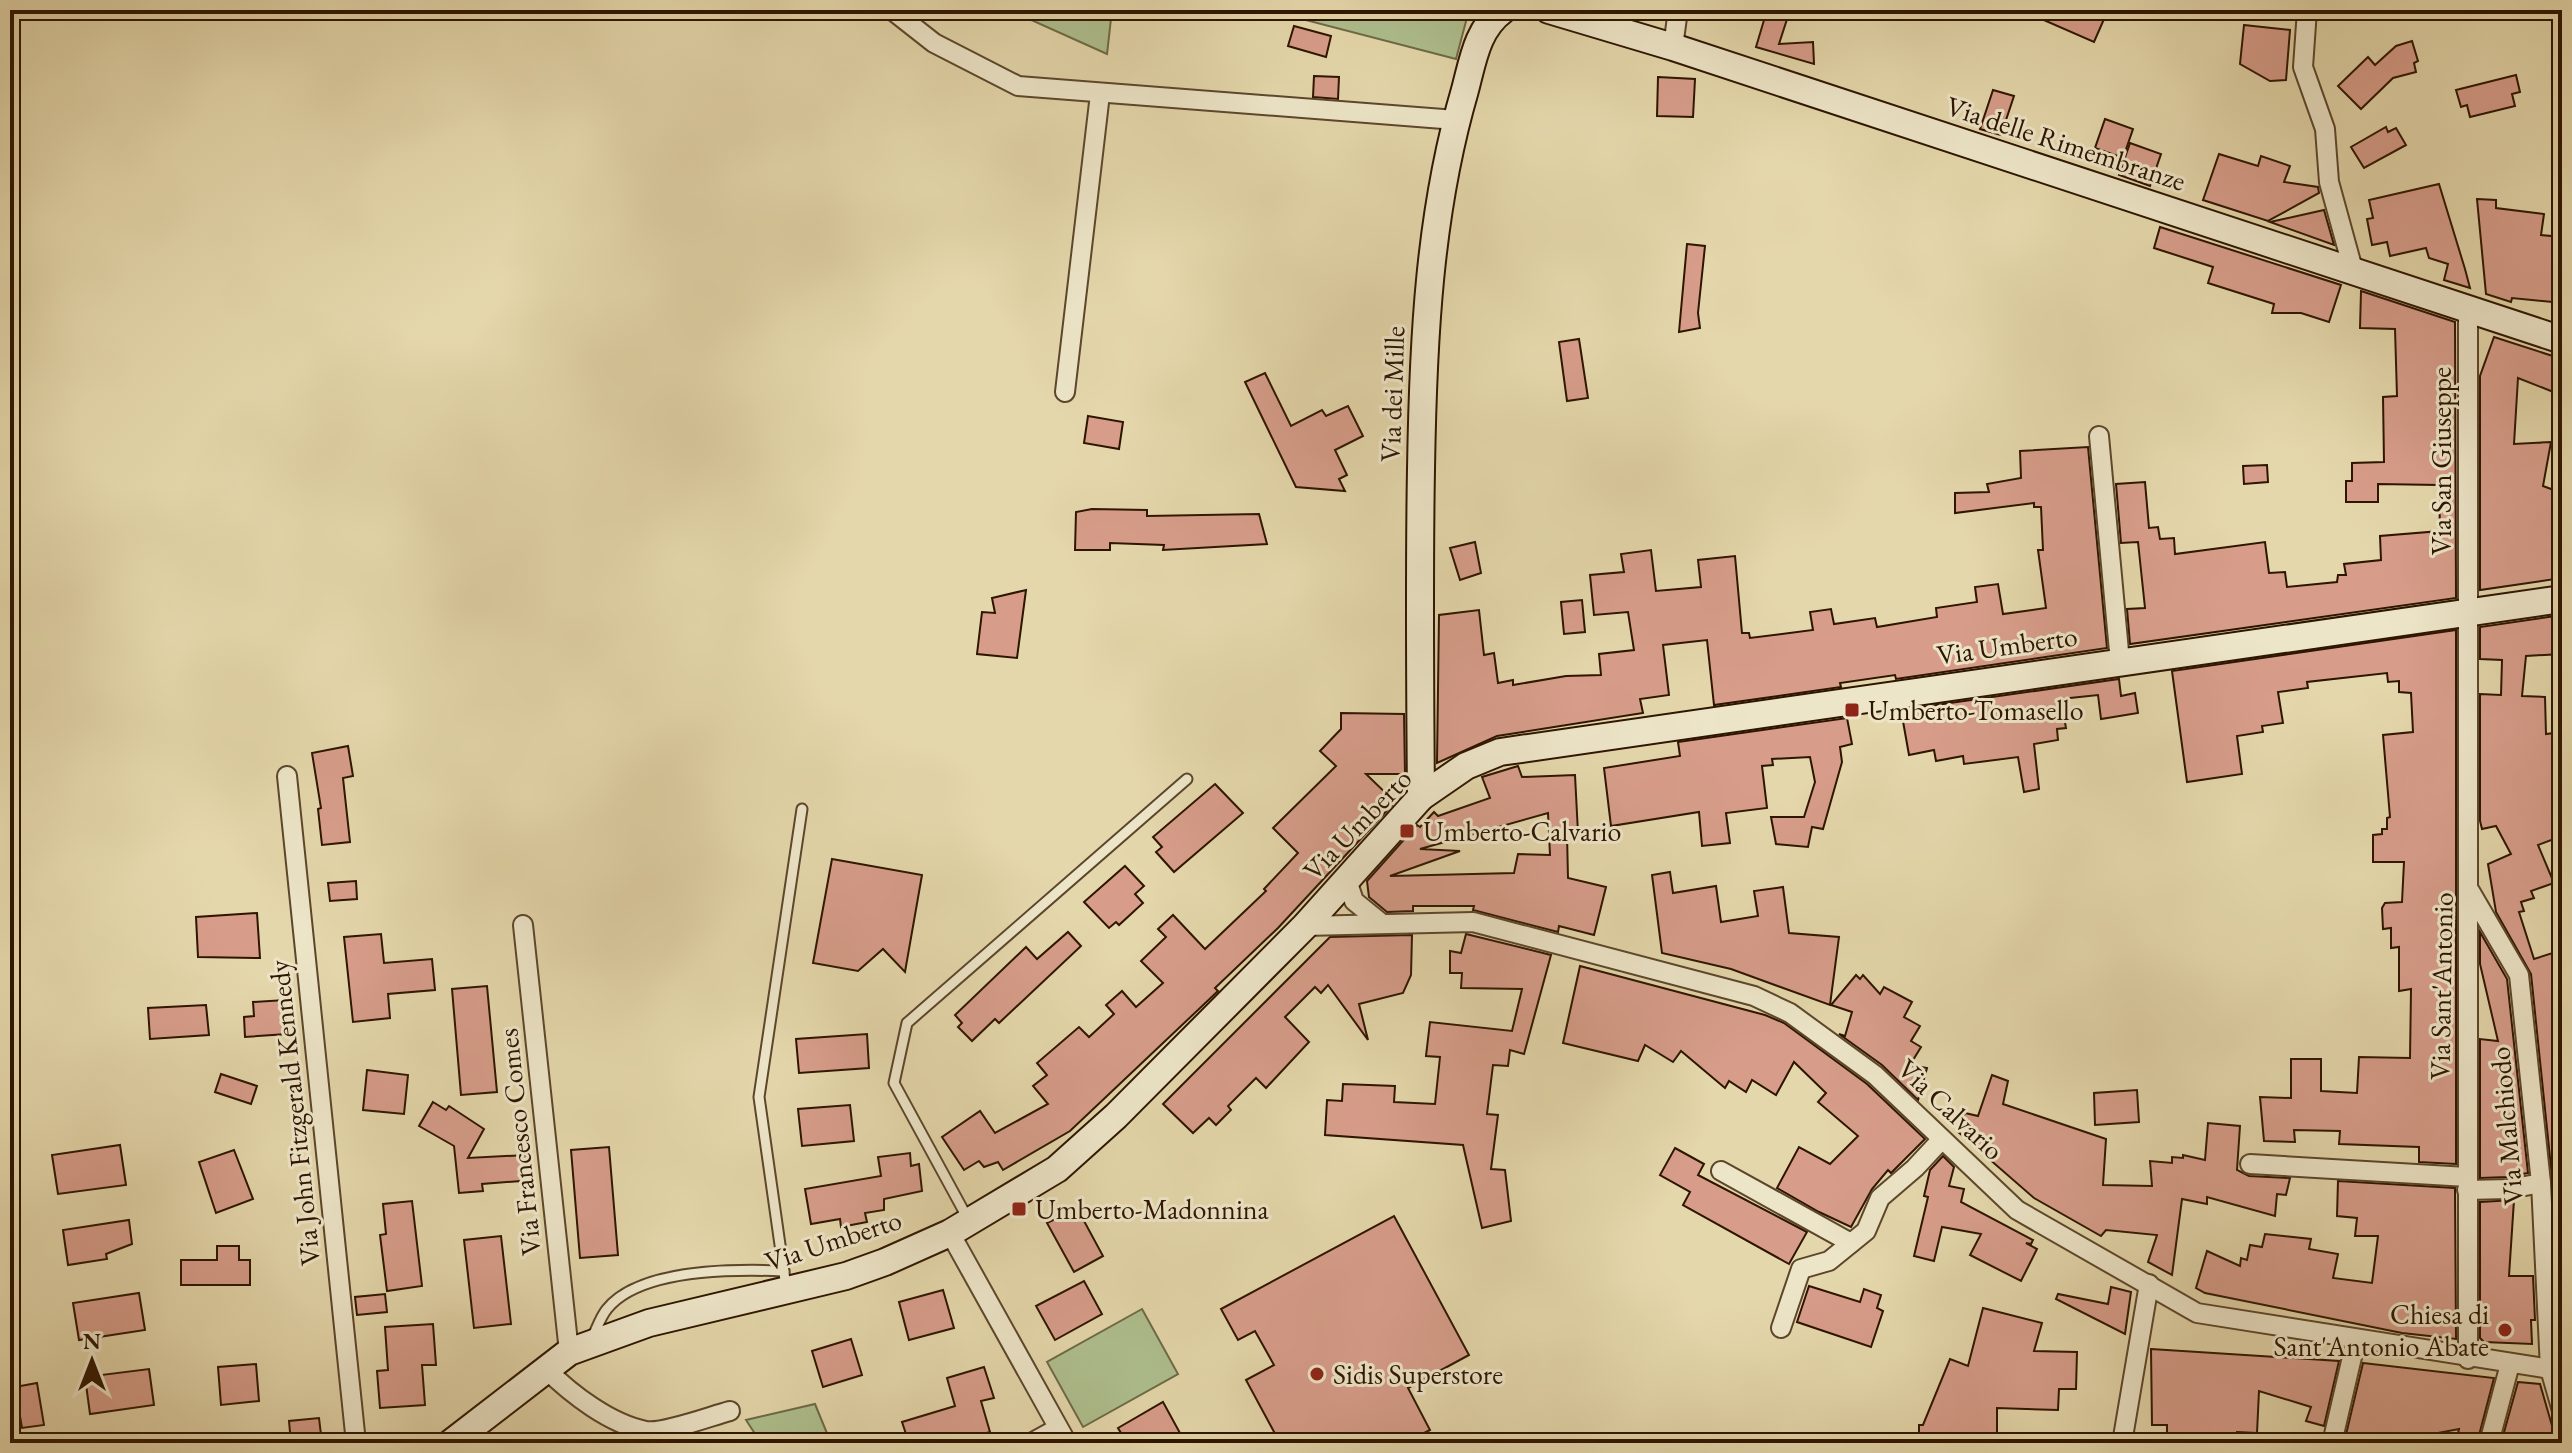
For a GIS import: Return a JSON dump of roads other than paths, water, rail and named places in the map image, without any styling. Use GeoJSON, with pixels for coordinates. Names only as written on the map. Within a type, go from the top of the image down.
{"type":"FeatureCollection","features":[{"type":"Feature","properties":{"kind":"main road","name":"Via dei Mille"},"geometry":{"type":"LineString","coordinates":[[1421,797],[1419,622],[1422,395],[1436,219],[1456,120],[1481,35],[1491,19],[1503,10]]}},
{"type":"Feature","properties":{"kind":"main road","name":"Via delle Rimembranze"},"geometry":{"type":"LineString","coordinates":[[1549,10],[1673,47],[2562,340]]}},
{"type":"Feature","properties":{"kind":"main road","name":"Via Umberto"},"geometry":{"type":"LineString","coordinates":[[451,1443],[546,1369],[579,1348],[785,1281],[885,1262],[960,1227],[1057,1169],[1116,1116],[1305,926],[1421,797],[1466,766],[1500,752],[1542,743],[2562,599]]}},
{"type":"Feature","properties":{"kind":"street"},"geometry":{"type":"LineString","coordinates":[[892,10],[934,43],[1018,86],[1456,120]]}},
{"type":"Feature","properties":{"kind":"street"},"geometry":{"type":"LineString","coordinates":[[1673,47],[1678,10]]}},
{"type":"Feature","properties":{"kind":"street"},"geometry":{"type":"LineString","coordinates":[[2307,10],[2303,67],[2325,129],[2329,182],[2354,273]]}},
{"type":"Feature","properties":{"kind":"street"},"geometry":{"type":"LineString","coordinates":[[1065,392],[1100,94]]}},
{"type":"Feature","properties":{"kind":"street","name":"Via San Giuseppe"},"geometry":{"type":"LineString","coordinates":[[2468,308],[2469,614]]}},
{"type":"Feature","properties":{"kind":"street"},"geometry":{"type":"LineString","coordinates":[[2099,436],[2120,662]]}},
{"type":"Feature","properties":{"kind":"street","name":"Via Sant'Antonio"},"geometry":{"type":"LineString","coordinates":[[2468,1359],[2469,614]]}},
{"type":"Feature","properties":{"kind":"street","name":"Via John Fitzgerald Kennedy"},"geometry":{"type":"LineString","coordinates":[[287,776],[356,1443]]}},
{"type":"Feature","properties":{"kind":"street"},"geometry":{"type":"LineString","coordinates":[[1347,880],[1354,901],[1380,922]]}},
{"type":"Feature","properties":{"kind":"street","name":"Via Malchiodo"},"geometry":{"type":"LineString","coordinates":[[2470,891],[2519,975],[2541,1183],[2550,1369],[2562,1411]]}},
{"type":"Feature","properties":{"kind":"street","name":"Via Calvario"},"geometry":{"type":"LineString","coordinates":[[1305,926],[1473,922],[1754,996],[1790,1013],[1875,1075],[2017,1210],[2197,1313],[2468,1359],[2550,1369]]}},
{"type":"Feature","properties":{"kind":"street","name":"Via Francesco Comes"},"geometry":{"type":"LineString","coordinates":[[523,925],[579,1348]]}},
{"type":"Feature","properties":{"kind":"street"},"geometry":{"type":"LineString","coordinates":[[1781,1328],[1801,1269],[1829,1261],[1866,1231],[1880,1198],[1942,1139]]}},
{"type":"Feature","properties":{"kind":"street"},"geometry":{"type":"LineString","coordinates":[[2250,1164],[2509,1189],[2541,1183]]}},
{"type":"Feature","properties":{"kind":"street"},"geometry":{"type":"LineString","coordinates":[[1721,1171],[1851,1243]]}},
{"type":"Feature","properties":{"kind":"street"},"geometry":{"type":"LineString","coordinates":[[960,1227],[1062,1435],[1031,1443]]}},
{"type":"Feature","properties":{"kind":"street"},"geometry":{"type":"LineString","coordinates":[[2122,1443],[2149,1284]]}},
{"type":"Feature","properties":{"kind":"street"},"geometry":{"type":"LineString","coordinates":[[2332,1443],[2356,1340]]}},
{"type":"Feature","properties":{"kind":"street"},"geometry":{"type":"LineString","coordinates":[[2489,1443],[2510,1364]]}},
{"type":"Feature","properties":{"kind":"street"},"geometry":{"type":"LineString","coordinates":[[546,1369],[562,1385],[606,1414],[647,1432],[730,1411]]}},
{"type":"Feature","properties":{"kind":"lane"},"geometry":{"type":"LineString","coordinates":[[960,1227],[894,1083],[907,1023],[1187,779]]}},
{"type":"Feature","properties":{"kind":"lane"},"geometry":{"type":"LineString","coordinates":[[579,1348],[608,1307],[650,1281],[739,1269],[785,1281],[759,1097],[802,809]]}},
{"type":"Feature","properties":{"kind":"place","name":"Umberto-Tomasello"},"geometry":{"type":"Point","coordinates":[1852,710]}},
{"type":"Feature","properties":{"kind":"place","name":"Umberto-Calvario"},"geometry":{"type":"Point","coordinates":[1407,831]}},
{"type":"Feature","properties":{"kind":"place","name":"Umberto-Madonnina"},"geometry":{"type":"Point","coordinates":[1019,1209]}},
{"type":"Feature","properties":{"kind":"place","name":"Chiesa di Sant'Antonio Abate"},"geometry":{"type":"Point","coordinates":[2505,1330]}},
{"type":"Feature","properties":{"kind":"place","name":"Sidis Superstore"},"geometry":{"type":"Point","coordinates":[1317,1374]}}]}
